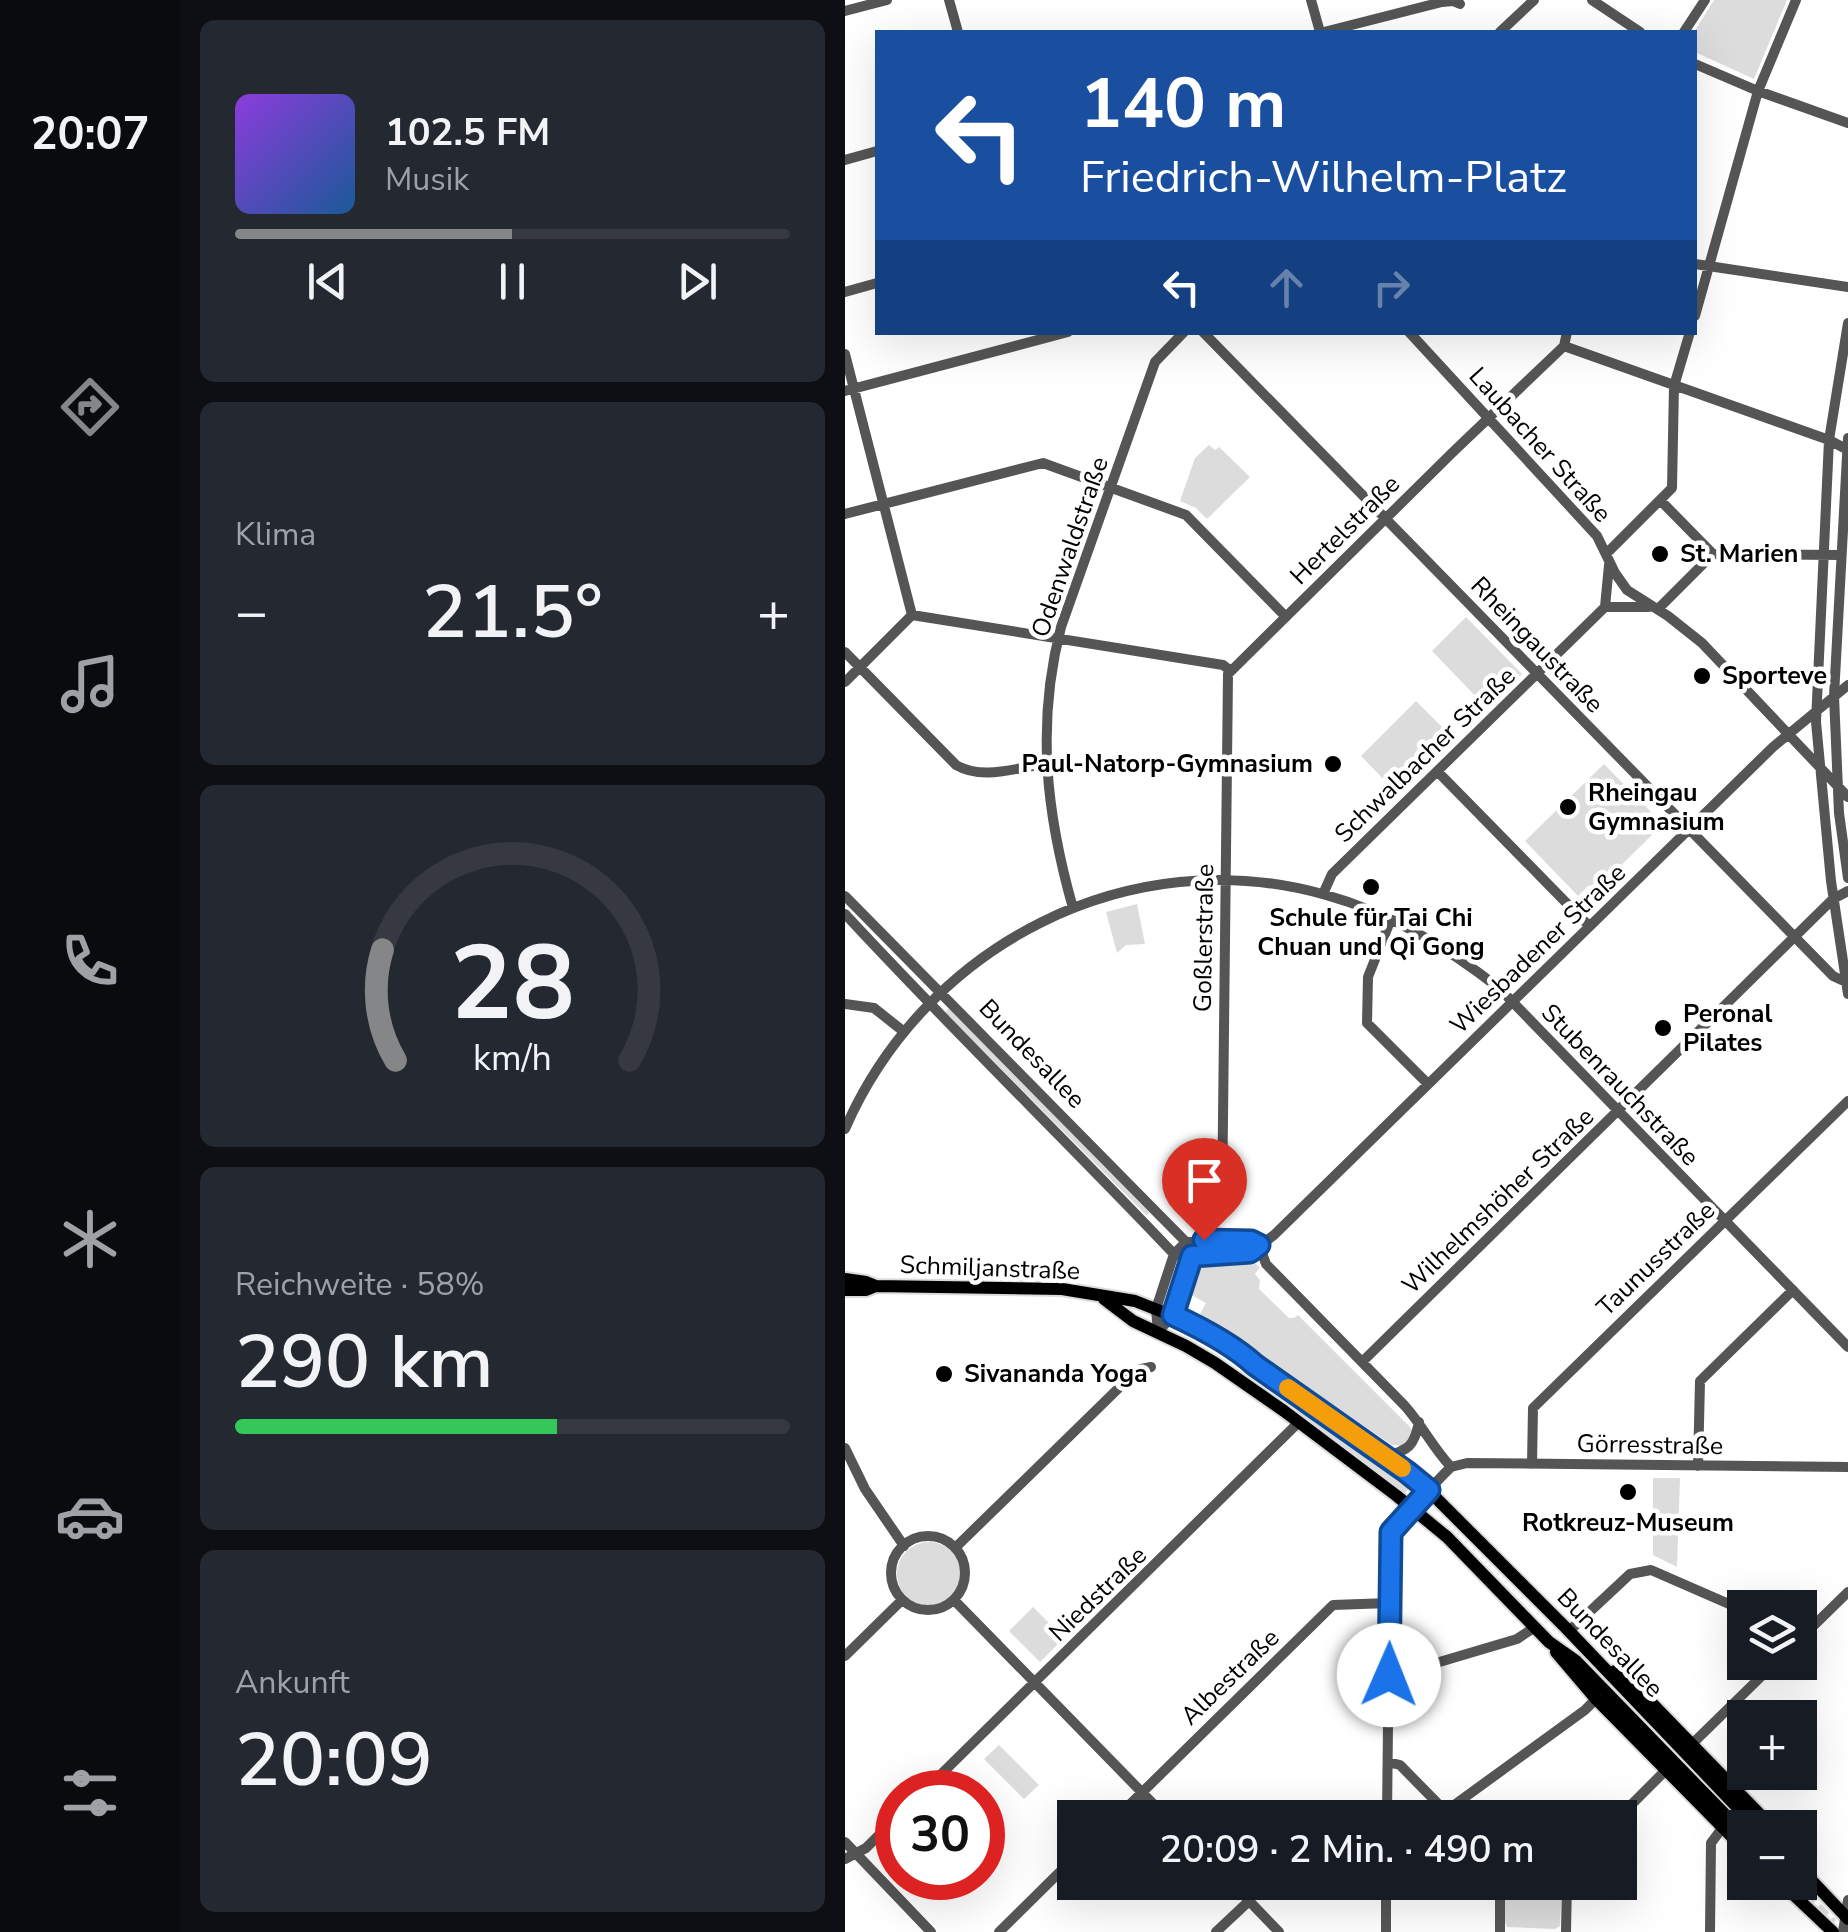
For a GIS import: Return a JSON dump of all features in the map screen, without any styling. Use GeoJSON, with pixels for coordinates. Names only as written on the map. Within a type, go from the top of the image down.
{"type":"FeatureCollection","features":[{"type":"Feature","properties":{"kind":"main road","name":"Schmiljanstraße"},"geometry":{"type":"LineString","coordinates":[[845,1279],[876,1286],[1058,1289],[1138,1302],[1197,1327],[1244,1355],[1387,1457]]}},
{"type":"Feature","properties":{"kind":"main road","name":"Schmiljanstraße"},"geometry":{"type":"LineString","coordinates":[[845,1290],[876,1286]]}},
{"type":"Feature","properties":{"kind":"main road","name":"Schmiljanstraße"},"geometry":{"type":"LineString","coordinates":[[1102,1297],[1133,1321],[1199,1353],[1299,1422]]}},
{"type":"Feature","properties":{"kind":"main road","name":"Bundesallee"},"geometry":{"type":"LineString","coordinates":[[1299,1422],[1441,1532],[1549,1642],[1576,1661],[1727,1816]]}},
{"type":"Feature","properties":{"kind":"main road","name":"Bundesallee"},"geometry":{"type":"LineString","coordinates":[[1387,1457],[1456,1516],[1740,1810]]}},
{"type":"Feature","properties":{"kind":"main road"},"geometry":{"type":"LineString","coordinates":[[1441,1532],[1456,1516]]}},
{"type":"Feature","properties":{"kind":"main road"},"geometry":{"type":"LineString","coordinates":[[1549,1642],[1596,1699],[1727,1831]]}},
{"type":"Feature","properties":{"kind":"main road"},"geometry":{"type":"LineString","coordinates":[[1598,1662],[1638,1689],[1756,1810]]}},
{"type":"Feature","properties":{"kind":"main road"},"geometry":{"type":"LineString","coordinates":[[1817,1886],[1846,1917]]}},
{"type":"Feature","properties":{"kind":"main road"},"geometry":{"type":"LineString","coordinates":[[1800,1900],[1833,1932]]}},
{"type":"Feature","properties":{"kind":"street"},"geometry":{"type":"LineString","coordinates":[[845,11],[887,0]]}},
{"type":"Feature","properties":{"kind":"street"},"geometry":{"type":"LineString","coordinates":[[949,0],[957,30]]}},
{"type":"Feature","properties":{"kind":"street"},"geometry":{"type":"LineString","coordinates":[[1311,0],[1321,30]]}},
{"type":"Feature","properties":{"kind":"street"},"geometry":{"type":"LineString","coordinates":[[1502,30],[1534,0]]}},
{"type":"Feature","properties":{"kind":"street"},"geometry":{"type":"LineString","coordinates":[[1592,0],[1637,30]]}},
{"type":"Feature","properties":{"kind":"street"},"geometry":{"type":"LineString","coordinates":[[1685,30],[1705,0]]}},
{"type":"Feature","properties":{"kind":"street"},"geometry":{"type":"LineString","coordinates":[[1697,310],[1757,91],[1796,0]]}},
{"type":"Feature","properties":{"kind":"street"},"geometry":{"type":"LineString","coordinates":[[1330,30],[1441,2],[1460,4]]}},
{"type":"Feature","properties":{"kind":"street"},"geometry":{"type":"LineString","coordinates":[[1697,65],[1848,123]]}},
{"type":"Feature","properties":{"kind":"street"},"geometry":{"type":"LineString","coordinates":[[845,160],[875,152]]}},
{"type":"Feature","properties":{"kind":"street"},"geometry":{"type":"LineString","coordinates":[[1697,264],[1848,288]]}},
{"type":"Feature","properties":{"kind":"street"},"geometry":{"type":"LineString","coordinates":[[845,292],[875,284]]}},
{"type":"Feature","properties":{"kind":"street"},"geometry":{"type":"LineString","coordinates":[[1847,988],[1833,900],[1816,710],[1829,440],[1848,323]]}},
{"type":"Feature","properties":{"kind":"street","name":"Odenwaldstraße"},"geometry":{"type":"LineString","coordinates":[[1073,908],[1054,834],[1046,764],[1049,693],[1058,638],[1155,362],[1181,335]]}},
{"type":"Feature","properties":{"kind":"street","name":"Rheingaustraße"},"geometry":{"type":"LineString","coordinates":[[1206,335],[1847,988]]}},
{"type":"Feature","properties":{"kind":"street","name":"Laubacher Straße"},"geometry":{"type":"LineString","coordinates":[[1412,335],[1597,536],[1623,585],[1702,643],[1848,797]]}},
{"type":"Feature","properties":{"kind":"street"},"geometry":{"type":"LineString","coordinates":[[1566,335],[1563,346],[1847,446],[1834,696],[1848,878]]}},
{"type":"Feature","properties":{"kind":"street"},"geometry":{"type":"LineString","coordinates":[[1689,335],[1673,386],[1672,488],[1608,556],[1605,608],[1656,608],[1713,554],[1841,555]]}},
{"type":"Feature","properties":{"kind":"street"},"geometry":{"type":"LineString","coordinates":[[849,390],[1041,336]]}},
{"type":"Feature","properties":{"kind":"street","name":"Hertelstraße"},"geometry":{"type":"LineString","coordinates":[[1231,671],[1563,346]]}},
{"type":"Feature","properties":{"kind":"street"},"geometry":{"type":"LineString","coordinates":[[845,354],[849,390],[912,615]]}},
{"type":"Feature","properties":{"kind":"street"},"geometry":{"type":"LineString","coordinates":[[845,514],[1043,463],[1185,515],[1286,617]]}},
{"type":"Feature","properties":{"kind":"street"},"geometry":{"type":"LineString","coordinates":[[1660,500],[1713,554]]}},
{"type":"Feature","properties":{"kind":"street","name":"Schwalbacher Straße"},"geometry":{"type":"LineString","coordinates":[[1323,894],[1332,874],[1605,608]]}},
{"type":"Feature","properties":{"kind":"street"},"geometry":{"type":"LineString","coordinates":[[912,615],[1223,665],[1231,671]]}},
{"type":"Feature","properties":{"kind":"street"},"geometry":{"type":"LineString","coordinates":[[845,682],[912,615]]}},
{"type":"Feature","properties":{"kind":"street"},"geometry":{"type":"LineString","coordinates":[[845,652],[963,769],[981,773],[1046,764]]}},
{"type":"Feature","properties":{"kind":"street","name":"Goßlerstraße"},"geometry":{"type":"LineString","coordinates":[[1221,1208],[1227,678],[1231,671]]}},
{"type":"Feature","properties":{"kind":"street","name":"Wiesbadener Straße"},"geometry":{"type":"LineString","coordinates":[[1259,1245],[1279,1230],[1787,734],[1848,686]]}},
{"type":"Feature","properties":{"kind":"street"},"geometry":{"type":"LineString","coordinates":[[1437,772],[1589,926]]}},
{"type":"Feature","properties":{"kind":"street","name":"Stubenrauchstraße"},"geometry":{"type":"LineString","coordinates":[[845,1129],[869,1081],[903,1031],[929,1003],[970,966],[1039,923],[1073,908],[1150,886],[1182,882],[1225,880],[1323,894],[1427,937],[1499,988],[1848,1346]]}},
{"type":"Feature","properties":{"kind":"street","name":"Wilhelmshöher Straße"},"geometry":{"type":"LineString","coordinates":[[1362,1362],[1833,900],[1848,891]]}},
{"type":"Feature","properties":{"kind":"street","name":"Bundesallee"},"geometry":{"type":"LineString","coordinates":[[845,896],[1186,1242]]}},
{"type":"Feature","properties":{"kind":"street","name":"Bundesallee"},"geometry":{"type":"LineString","coordinates":[[845,914],[1174,1254]]}},
{"type":"Feature","properties":{"kind":"street"},"geometry":{"type":"LineString","coordinates":[[1391,919],[1368,976],[1367,1023],[1428,1084]]}},
{"type":"Feature","properties":{"kind":"street"},"geometry":{"type":"LineString","coordinates":[[845,1004],[874,1008],[903,1031]]}},
{"type":"Feature","properties":{"kind":"street","name":"Taunusstraße"},"geometry":{"type":"LineString","coordinates":[[1532,1464],[1533,1408],[1848,1101]]}},
{"type":"Feature","properties":{"kind":"street"},"geometry":{"type":"LineString","coordinates":[[1158,1332],[1156,1308],[1174,1254],[1186,1242],[1251,1241],[1259,1245],[1266,1264],[1419,1422],[1451,1467],[1391,1532],[1387,1800]]}},
{"type":"Feature","properties":{"kind":"street"},"geometry":{"type":"LineString","coordinates":[[1158,1332],[1173,1315],[1192,1256],[1186,1242]]}},
{"type":"Feature","properties":{"kind":"street"},"geometry":{"type":"LineString","coordinates":[[1174,1254],[1250,1252],[1259,1245]]}},
{"type":"Feature","properties":{"kind":"street"},"geometry":{"type":"LineString","coordinates":[[1698,1466],[1700,1381],[1793,1290]]}},
{"type":"Feature","properties":{"kind":"street"},"geometry":{"type":"LineString","coordinates":[[955,1548],[1130,1377],[1151,1366]]}},
{"type":"Feature","properties":{"kind":"street","name":"Niedstraße"},"geometry":{"type":"LineString","coordinates":[[946,1770],[1299,1422]]}},
{"type":"Feature","properties":{"kind":"street"},"geometry":{"type":"LineString","coordinates":[[1387,1457],[1413,1444],[1419,1422]]}},
{"type":"Feature","properties":{"kind":"street"},"geometry":{"type":"LineString","coordinates":[[845,1448],[865,1489],[903,1546]]}},
{"type":"Feature","properties":{"kind":"street","name":"Görresstraße"},"geometry":{"type":"LineString","coordinates":[[1451,1467],[1467,1463],[1848,1468]]}},
{"type":"Feature","properties":{"kind":"street"},"geometry":{"type":"LineString","coordinates":[[927,1536],[941,1538],[955,1548],[965,1571],[963,1586],[954,1600],[928,1610],[902,1600],[891,1578],[893,1562],[903,1546],[927,1536]]}},
{"type":"Feature","properties":{"kind":"street"},"geometry":{"type":"LineString","coordinates":[[1569,1631],[1630,1574],[1651,1570],[1727,1602]]}},
{"type":"Feature","properties":{"kind":"street"},"geometry":{"type":"LineString","coordinates":[[1817,1622],[1848,1592]]}},
{"type":"Feature","properties":{"kind":"street"},"geometry":{"type":"LineString","coordinates":[[845,1656],[902,1600]]}},
{"type":"Feature","properties":{"kind":"street"},"geometry":{"type":"LineString","coordinates":[[954,1600],[1150,1800]]}},
{"type":"Feature","properties":{"kind":"street","name":"Albestraße"},"geometry":{"type":"LineString","coordinates":[[1134,1800],[1333,1605],[1389,1603]]}},
{"type":"Feature","properties":{"kind":"street"},"geometry":{"type":"LineString","coordinates":[[1389,1675],[1517,1639],[1535,1627]]}},
{"type":"Feature","properties":{"kind":"street"},"geometry":{"type":"LineString","coordinates":[[1692,1744],[1758,1680]]}},
{"type":"Feature","properties":{"kind":"street"},"geometry":{"type":"LineString","coordinates":[[1467,1800],[1596,1699]]}},
{"type":"Feature","properties":{"kind":"street"},"geometry":{"type":"LineString","coordinates":[[1388,1762],[1399,1765],[1435,1800]]}},
{"type":"Feature","properties":{"kind":"street"},"geometry":{"type":"LineString","coordinates":[[1636,1800],[1666,1770]]}},
{"type":"Feature","properties":{"kind":"street"},"geometry":{"type":"LineString","coordinates":[[1710,1932],[1711,1843],[1723,1827]]}},
{"type":"Feature","properties":{"kind":"street"},"geometry":{"type":"LineString","coordinates":[[851,1857],[875,1836]]}},
{"type":"Feature","properties":{"kind":"street"},"geometry":{"type":"LineString","coordinates":[[845,1842],[851,1857],[931,1932]]}},
{"type":"Feature","properties":{"kind":"street"},"geometry":{"type":"LineString","coordinates":[[999,1932],[1057,1875]]}},
{"type":"Feature","properties":{"kind":"street"},"geometry":{"type":"LineString","coordinates":[[1386,1932],[1387,1900]]}},
{"type":"Feature","properties":{"kind":"street"},"geometry":{"type":"LineString","coordinates":[[1500,1900],[1500,1932]]}},
{"type":"Feature","properties":{"kind":"street"},"geometry":{"type":"LineString","coordinates":[[1566,1932],[1567,1900]]}},
{"type":"Feature","properties":{"kind":"street"},"geometry":{"type":"LineString","coordinates":[[1843,1932],[1848,1900]]}},
{"type":"Feature","properties":{"kind":"street"},"geometry":{"type":"LineString","coordinates":[[1216,1932],[1249,1901],[1279,1932]]}},
{"type":"Feature","properties":{"kind":"shaded area"},"geometry":{"type":"Polygon","coordinates":[[[1714,0],[1787,0],[1754,79],[1697,53],[1695,30],[1714,0]]]}},
{"type":"Feature","properties":{"kind":"shaded area"},"geometry":{"type":"Polygon","coordinates":[[[1209,445],[1215,450],[1219,447],[1250,477],[1207,519],[1196,508],[1180,501],[1195,458],[1209,445]]]}},
{"type":"Feature","properties":{"kind":"shaded area"},"geometry":{"type":"Polygon","coordinates":[[[1466,617],[1522,674],[1487,708],[1432,651],[1466,617]]]}},
{"type":"Feature","properties":{"kind":"shaded area"},"geometry":{"type":"Polygon","coordinates":[[[1416,701],[1453,738],[1397,793],[1361,756],[1416,701]]]}},
{"type":"Feature","properties":{"kind":"shaded area"},"geometry":{"type":"Polygon","coordinates":[[[1604,764],[1657,818],[1646,829],[1652,835],[1595,891],[1589,885],[1578,896],[1525,841],[1604,764]]]}},
{"type":"Feature","properties":{"kind":"shaded area"},"geometry":{"type":"Polygon","coordinates":[[[1137,904],[1145,944],[1126,945],[1117,953],[1106,912],[1137,904]]]}},
{"type":"Feature","properties":{"kind":"shaded area"},"geometry":{"type":"Polygon","coordinates":[[[950,1008],[1149,1212],[1149,1214],[945,1012],[950,1008]]]}},
{"type":"Feature","properties":{"kind":"shaded area"},"geometry":{"type":"Polygon","coordinates":[[[1223,1259],[1253,1262],[1260,1267],[1255,1274],[1260,1280],[1259,1289],[1289,1318],[1298,1315],[1409,1426],[1413,1432],[1410,1440],[1403,1446],[1392,1445],[1200,1314],[1206,1303],[1190,1294],[1195,1280],[1204,1266],[1223,1259]]]}},
{"type":"Feature","properties":{"kind":"shaded area"},"geometry":{"type":"Polygon","coordinates":[[[1303,1406],[1412,1485],[1405,1493],[1297,1412],[1303,1406]]]}},
{"type":"Feature","properties":{"kind":"shaded area"},"geometry":{"type":"Polygon","coordinates":[[[1653,1478],[1680,1478],[1677,1567],[1653,1555],[1653,1478]]]}},
{"type":"Feature","properties":{"kind":"shaded area"},"geometry":{"type":"Polygon","coordinates":[[[929,1542],[951,1552],[961,1574],[951,1596],[929,1606],[907,1596],[897,1574],[907,1552],[929,1542]]]}},
{"type":"Feature","properties":{"kind":"shaded area"},"geometry":{"type":"Polygon","coordinates":[[[1033,1607],[1064,1638],[1040,1662],[1009,1631],[1033,1607]]]}},
{"type":"Feature","properties":{"kind":"shaded area"},"geometry":{"type":"Polygon","coordinates":[[[999,1745],[1039,1785],[1024,1799],[1005,1780],[1005,1770],[995,1770],[984,1759],[999,1745]]]}},
{"type":"Feature","properties":{"kind":"shaded area"},"geometry":{"type":"Polygon","coordinates":[[[1505,1900],[1561,1900],[1560,1926],[1555,1929],[1507,1927],[1505,1900]]]}},
{"type":"Feature","properties":{"kind":"tunnel"},"geometry":{"type":"LineString","coordinates":[[1809,1900],[1832,1924]]}},
{"type":"Feature","properties":{"kind":"slow traffic"},"geometry":{"type":"LineString","coordinates":[[1288,1388],[1402,1468]]}},
{"type":"Feature","properties":{"kind":"place","name":"St. Marien"},"geometry":{"type":"Point","coordinates":[1660,554]}},
{"type":"Feature","properties":{"kind":"place","name":"Sporteve"},"geometry":{"type":"Point","coordinates":[1702,676]}},
{"type":"Feature","properties":{"kind":"place","name":"Paul-Natorp-Gymnasium"},"geometry":{"type":"Point","coordinates":[1333,764]}},
{"type":"Feature","properties":{"kind":"place","name":"Rheingau Gymnasium"},"geometry":{"type":"Point","coordinates":[1568,807]}},
{"type":"Feature","properties":{"kind":"place","name":"Schule für Tai Chi Chuan und Qi Gong"},"geometry":{"type":"Point","coordinates":[1371,887]}},
{"type":"Feature","properties":{"kind":"place","name":"Peronal Pilates"},"geometry":{"type":"Point","coordinates":[1663,1028]}},
{"type":"Feature","properties":{"kind":"place","name":"Sivananda Yoga"},"geometry":{"type":"Point","coordinates":[944,1374]}},
{"type":"Feature","properties":{"kind":"place","name":"Rotkreuz-Museum"},"geometry":{"type":"Point","coordinates":[1628,1492]}},
{"type":"Feature","properties":{"kind":"route"},"geometry":{"type":"LineString","coordinates":[[1204,1240],[1251,1241],[1259,1245],[1250,1252],[1192,1256],[1173,1315],[1244,1355],[1429,1490],[1391,1532],[1389,1675]]}}]}
